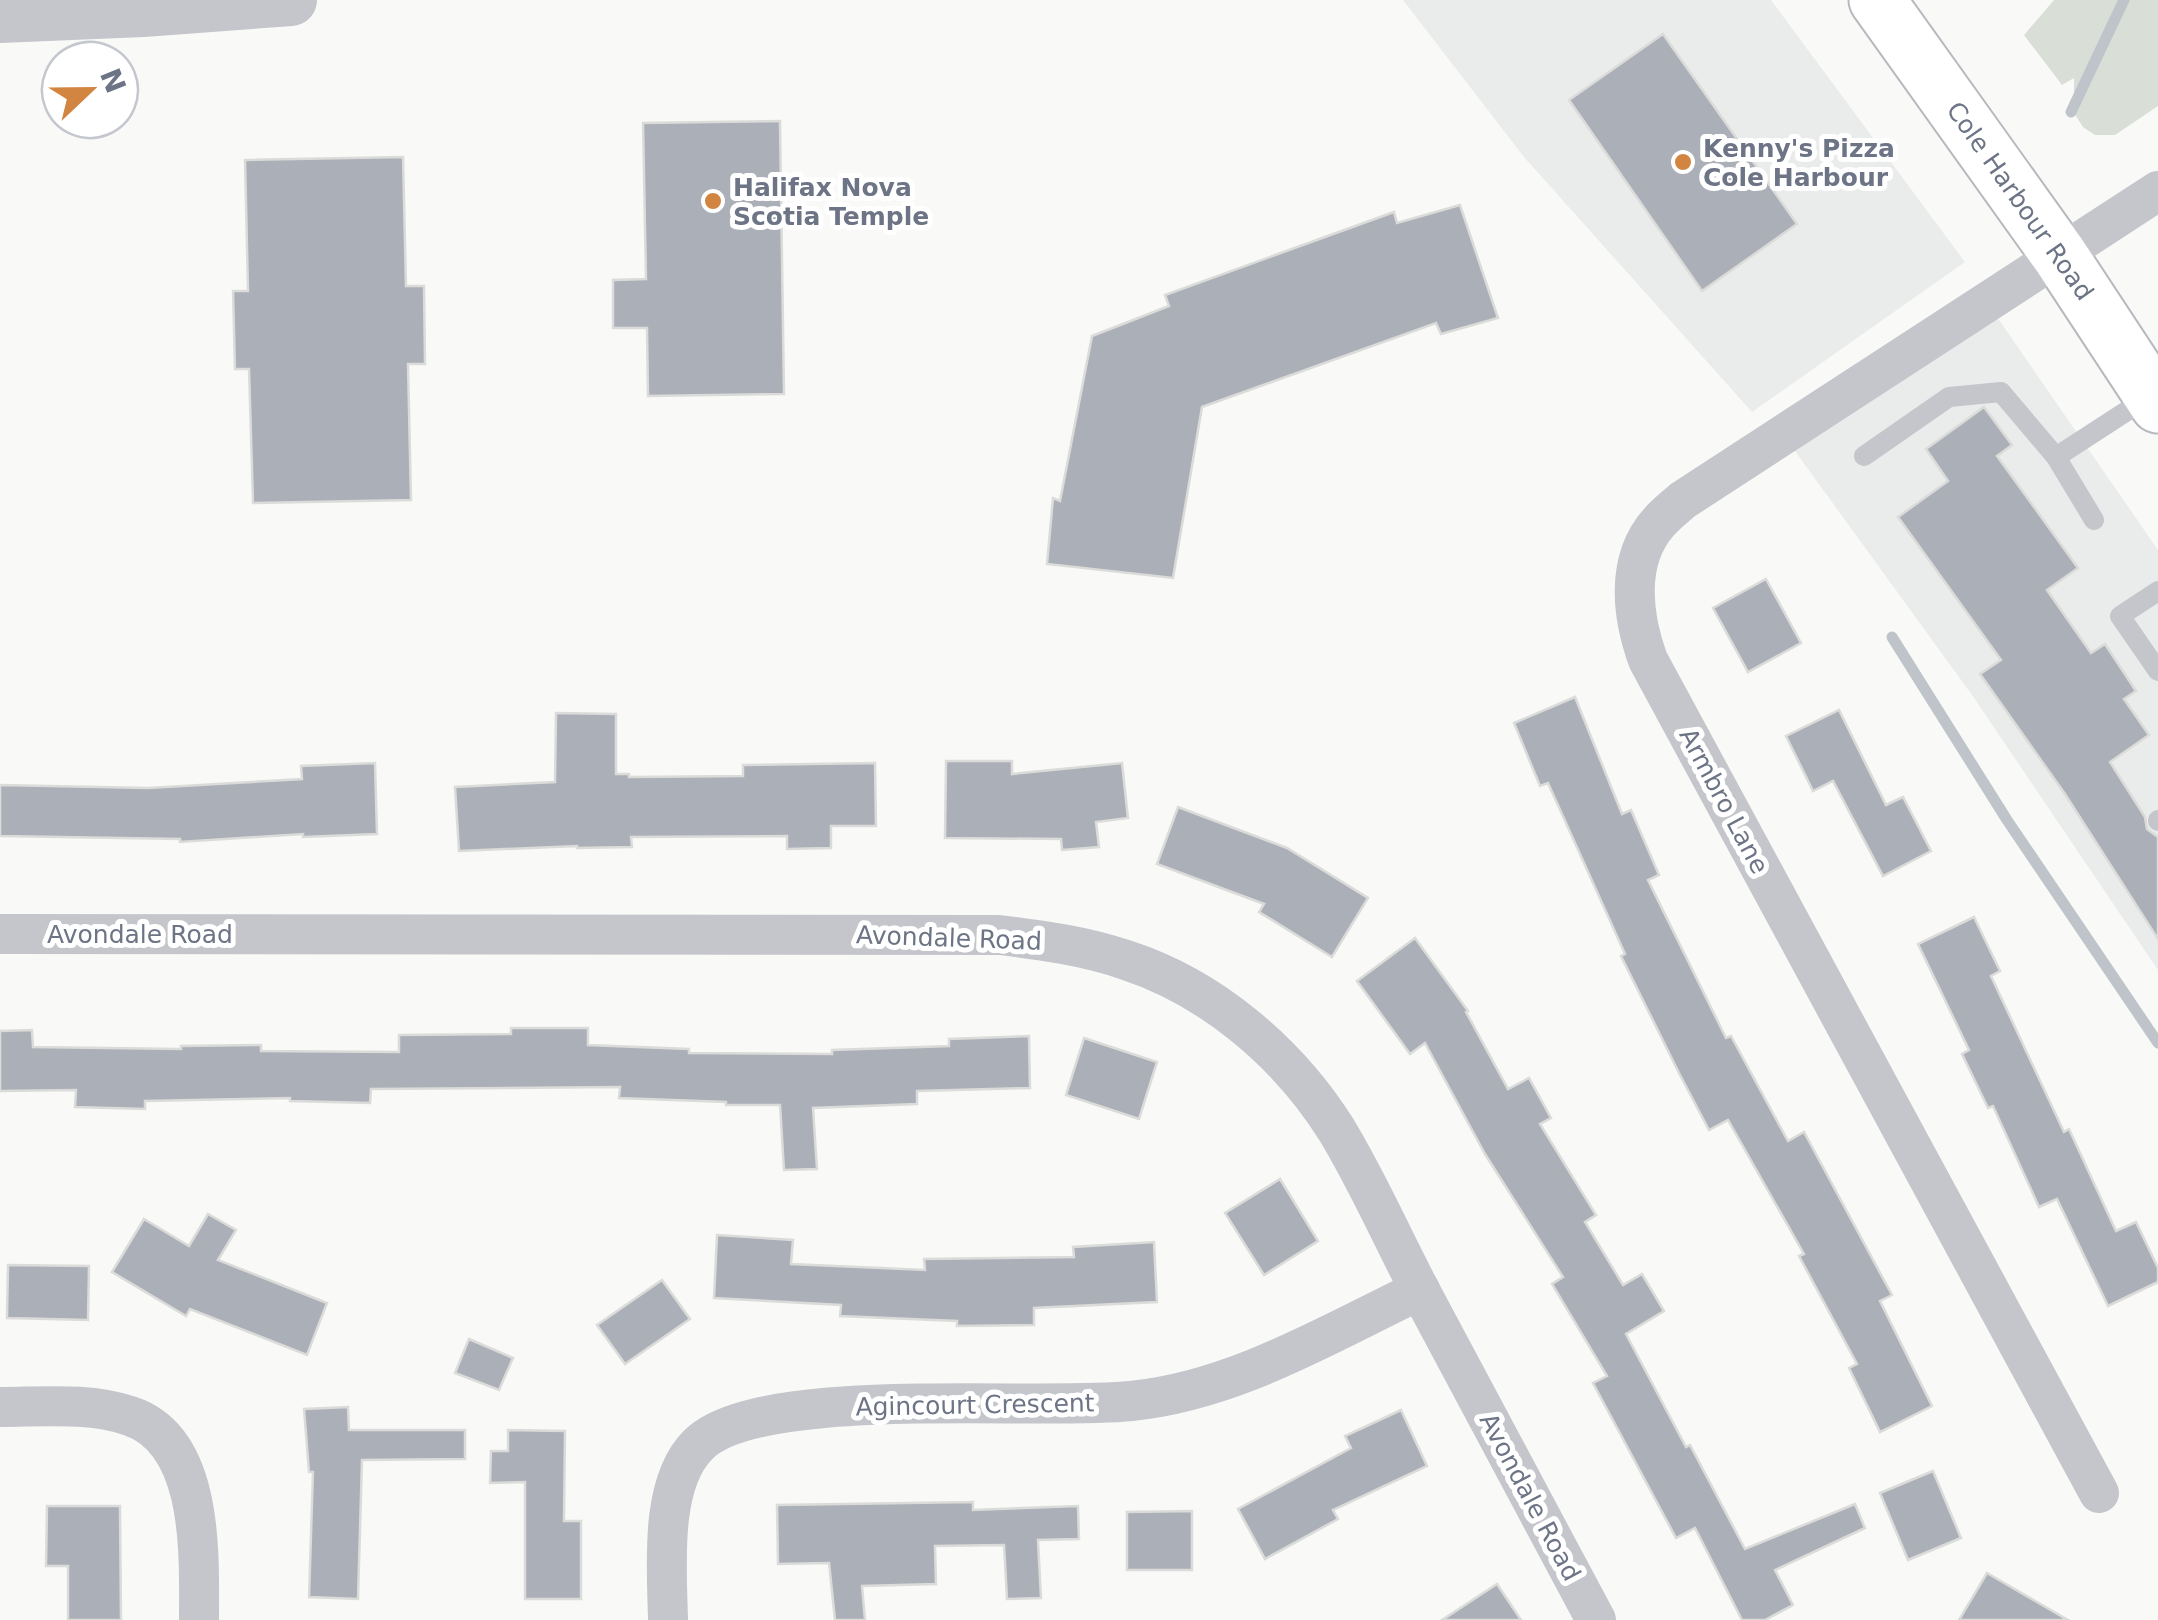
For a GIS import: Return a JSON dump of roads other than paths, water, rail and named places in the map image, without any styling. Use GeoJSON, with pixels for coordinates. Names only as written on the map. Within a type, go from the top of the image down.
{"type":"FeatureCollection","features":[{"type":"Feature","properties":{"kind":"main road","name":"Cole Harbour Road"},"geometry":{"type":"LineString","coordinates":[[1877,0],[2060,256],[2155,400]]}},
{"type":"Feature","properties":{"kind":"street"},"geometry":{"type":"LineString","coordinates":[[0,17],[291,0]]}},
{"type":"Feature","properties":{"kind":"street","name":"Armbro Lane"},"geometry":{"type":"LineString","coordinates":[[2099,1493],[1648,660],[1636,625],[1634,597],[1637,568],[1647,539],[1683,500],[2158,191]]}},
{"type":"Feature","properties":{"kind":"street","name":"Avondale Road"},"geometry":{"type":"LineString","coordinates":[[0,934],[999,935],[1058,942],[1127,960],[1217,1006],[1260,1039],[1299,1078],[1335,1128],[1596,1620]]}},
{"type":"Feature","properties":{"kind":"street","name":"Agincourt Crescent"},"geometry":{"type":"LineString","coordinates":[[668,1620],[669,1532],[679,1472],[698,1444],[726,1426],[764,1416],[843,1408],[1150,1399],[1214,1384],[1255,1368],[1420,1290]]}},
{"type":"Feature","properties":{"kind":"street"},"geometry":{"type":"LineString","coordinates":[[0,1407],[62,1406],[110,1411],[132,1416],[165,1438],[186,1473],[191,1498],[200,1620]]}},
{"type":"Feature","properties":{"kind":"lane"},"geometry":{"type":"LineString","coordinates":[[1864,456],[1949,398],[2001,392],[2056,457],[2094,520]]}},
{"type":"Feature","properties":{"kind":"lane"},"geometry":{"type":"LineString","coordinates":[[2056,457],[2155,400]]}},
{"type":"Feature","properties":{"kind":"lane"},"geometry":{"type":"LineString","coordinates":[[2158,592],[2120,616],[2158,671]]}},
{"type":"Feature","properties":{"kind":"waterway"},"geometry":{"type":"LineString","coordinates":[[2071,112],[2124,0]]}},
{"type":"Feature","properties":{"kind":"waterway"},"geometry":{"type":"LineString","coordinates":[[1892,637],[2007,820],[2158,1043]]}},
{"type":"Feature","properties":{"kind":"place","name":"Kenny's Pizza Cole Harbour"},"geometry":{"type":"Point","coordinates":[1683,162]}},
{"type":"Feature","properties":{"kind":"place","name":"Halifax Nova Scotia Temple"},"geometry":{"type":"Point","coordinates":[713,201]}}]}
